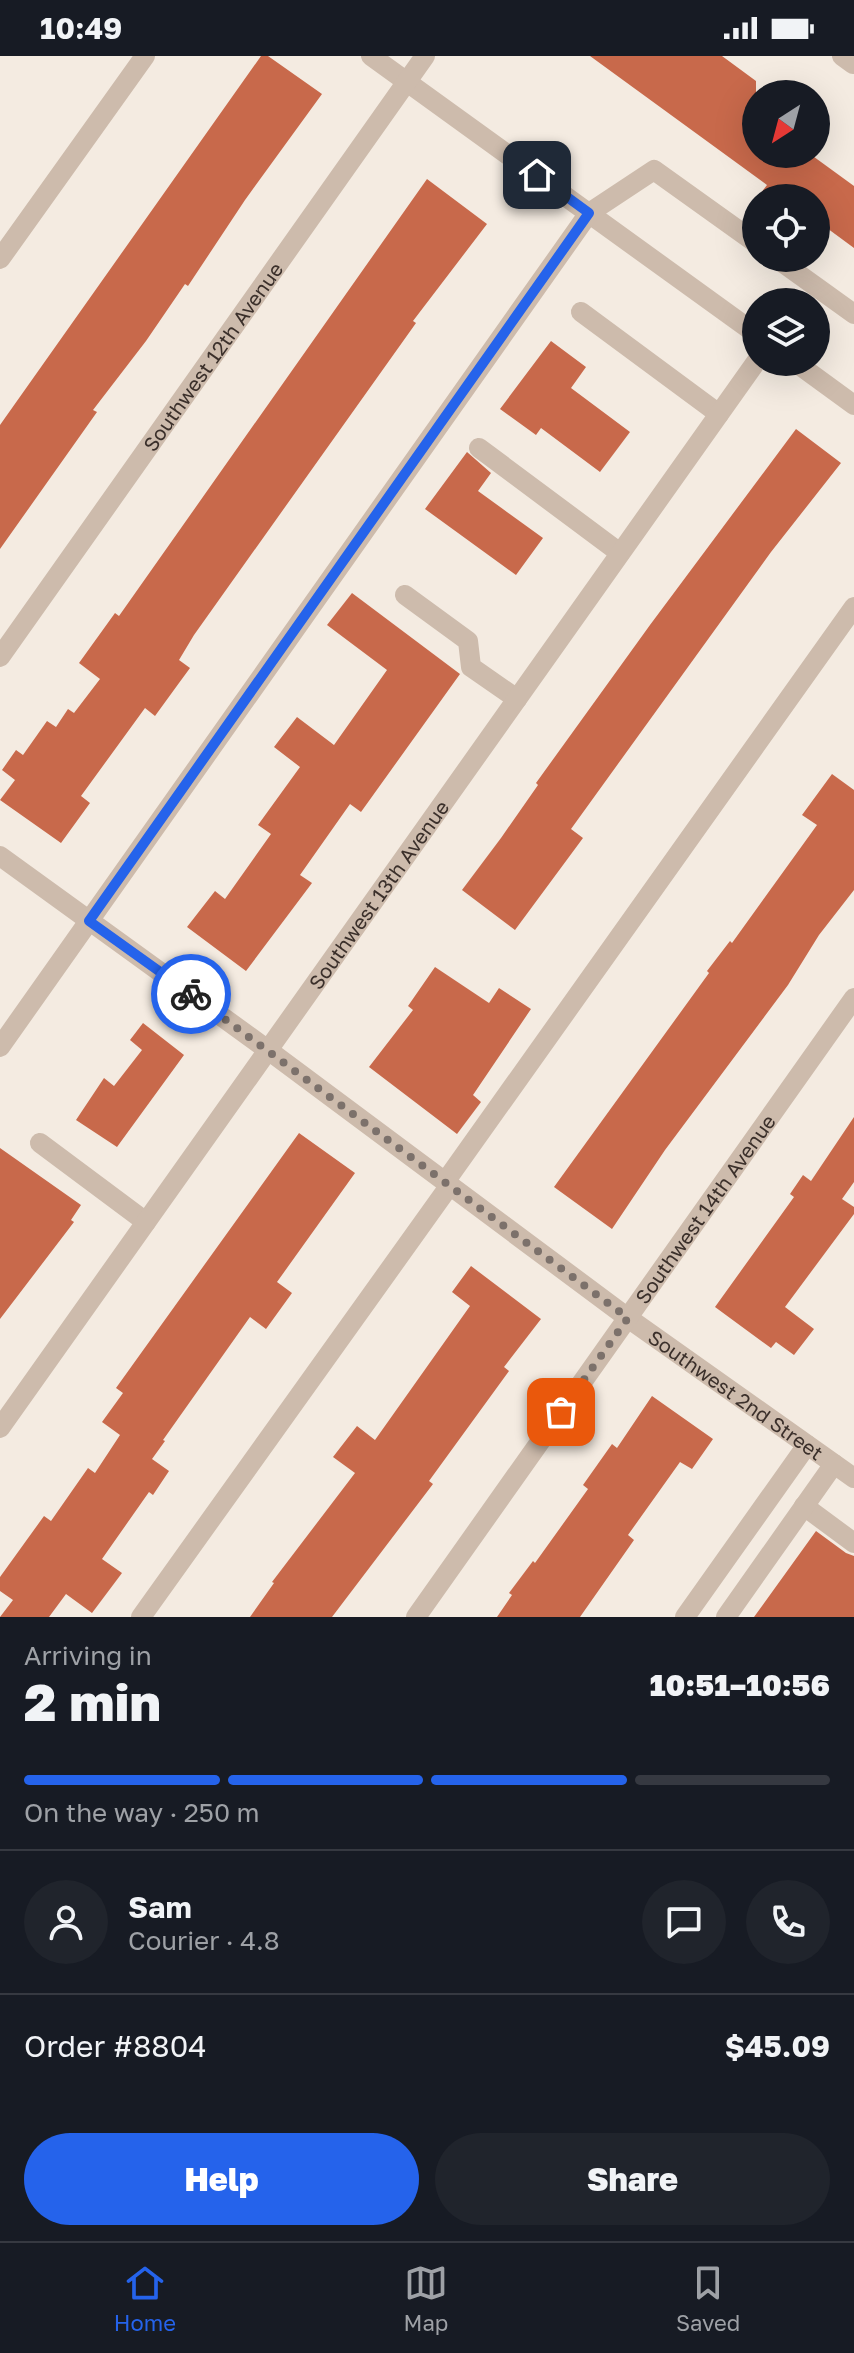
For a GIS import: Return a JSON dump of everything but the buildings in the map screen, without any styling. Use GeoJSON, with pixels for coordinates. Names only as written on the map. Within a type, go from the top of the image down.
{"type":"FeatureCollection","features":[{"type":"Feature","properties":{"kind":"street"},"geometry":{"type":"LineString","coordinates":[[0,259],[145,56]]}},
{"type":"Feature","properties":{"kind":"street"},"geometry":{"type":"LineString","coordinates":[[371,56],[742,324]]}},
{"type":"Feature","properties":{"kind":"street","name":"Southwest 12th Avenue"},"geometry":{"type":"LineString","coordinates":[[0,657],[425,56]]}},
{"type":"Feature","properties":{"kind":"street"},"geometry":{"type":"LineString","coordinates":[[842,56],[854,62]]}},
{"type":"Feature","properties":{"kind":"street"},"geometry":{"type":"LineString","coordinates":[[0,1047],[589,213],[654,170],[742,233]]}},
{"type":"Feature","properties":{"kind":"street"},"geometry":{"type":"LineString","coordinates":[[796,272],[854,314]]}},
{"type":"Feature","properties":{"kind":"street"},"geometry":{"type":"LineString","coordinates":[[581,312],[719,414]]}},
{"type":"Feature","properties":{"kind":"street","name":"Southwest 13th Avenue"},"geometry":{"type":"LineString","coordinates":[[0,1428],[746,376]]}},
{"type":"Feature","properties":{"kind":"street"},"geometry":{"type":"LineString","coordinates":[[815,376],[848,400],[854,378]]}},
{"type":"Feature","properties":{"kind":"street"},"geometry":{"type":"LineString","coordinates":[[479,448],[620,553]]}},
{"type":"Feature","properties":{"kind":"street"},"geometry":{"type":"LineString","coordinates":[[405,595],[468,641],[471,667],[517,699]]}},
{"type":"Feature","properties":{"kind":"street"},"geometry":{"type":"LineString","coordinates":[[141,1617],[854,607]]}},
{"type":"Feature","properties":{"kind":"street","name":"Southwest 2nd Street"},"geometry":{"type":"LineString","coordinates":[[0,856],[268,1050],[628,1318],[854,1478]]}},
{"type":"Feature","properties":{"kind":"street","name":"Southwest 14th Avenue"},"geometry":{"type":"LineString","coordinates":[[416,1617],[854,998]]}},
{"type":"Feature","properties":{"kind":"street"},"geometry":{"type":"LineString","coordinates":[[40,1143],[146,1222]]}},
{"type":"Feature","properties":{"kind":"street"},"geometry":{"type":"LineString","coordinates":[[685,1617],[807,1445]]}},
{"type":"Feature","properties":{"kind":"street"},"geometry":{"type":"LineString","coordinates":[[726,1617],[834,1464]]}},
{"type":"Feature","properties":{"kind":"street"},"geometry":{"type":"LineString","coordinates":[[804,1506],[854,1543]]}},
{"type":"Feature","properties":{"kind":"way so far"},"geometry":{"type":"LineString","coordinates":[[191,994],[628,1318],[561,1412]]}},
{"type":"Feature","properties":{"kind":"route"},"geometry":{"type":"LineString","coordinates":[[191,994],[89,921],[589,213],[537,175]]}}]}
